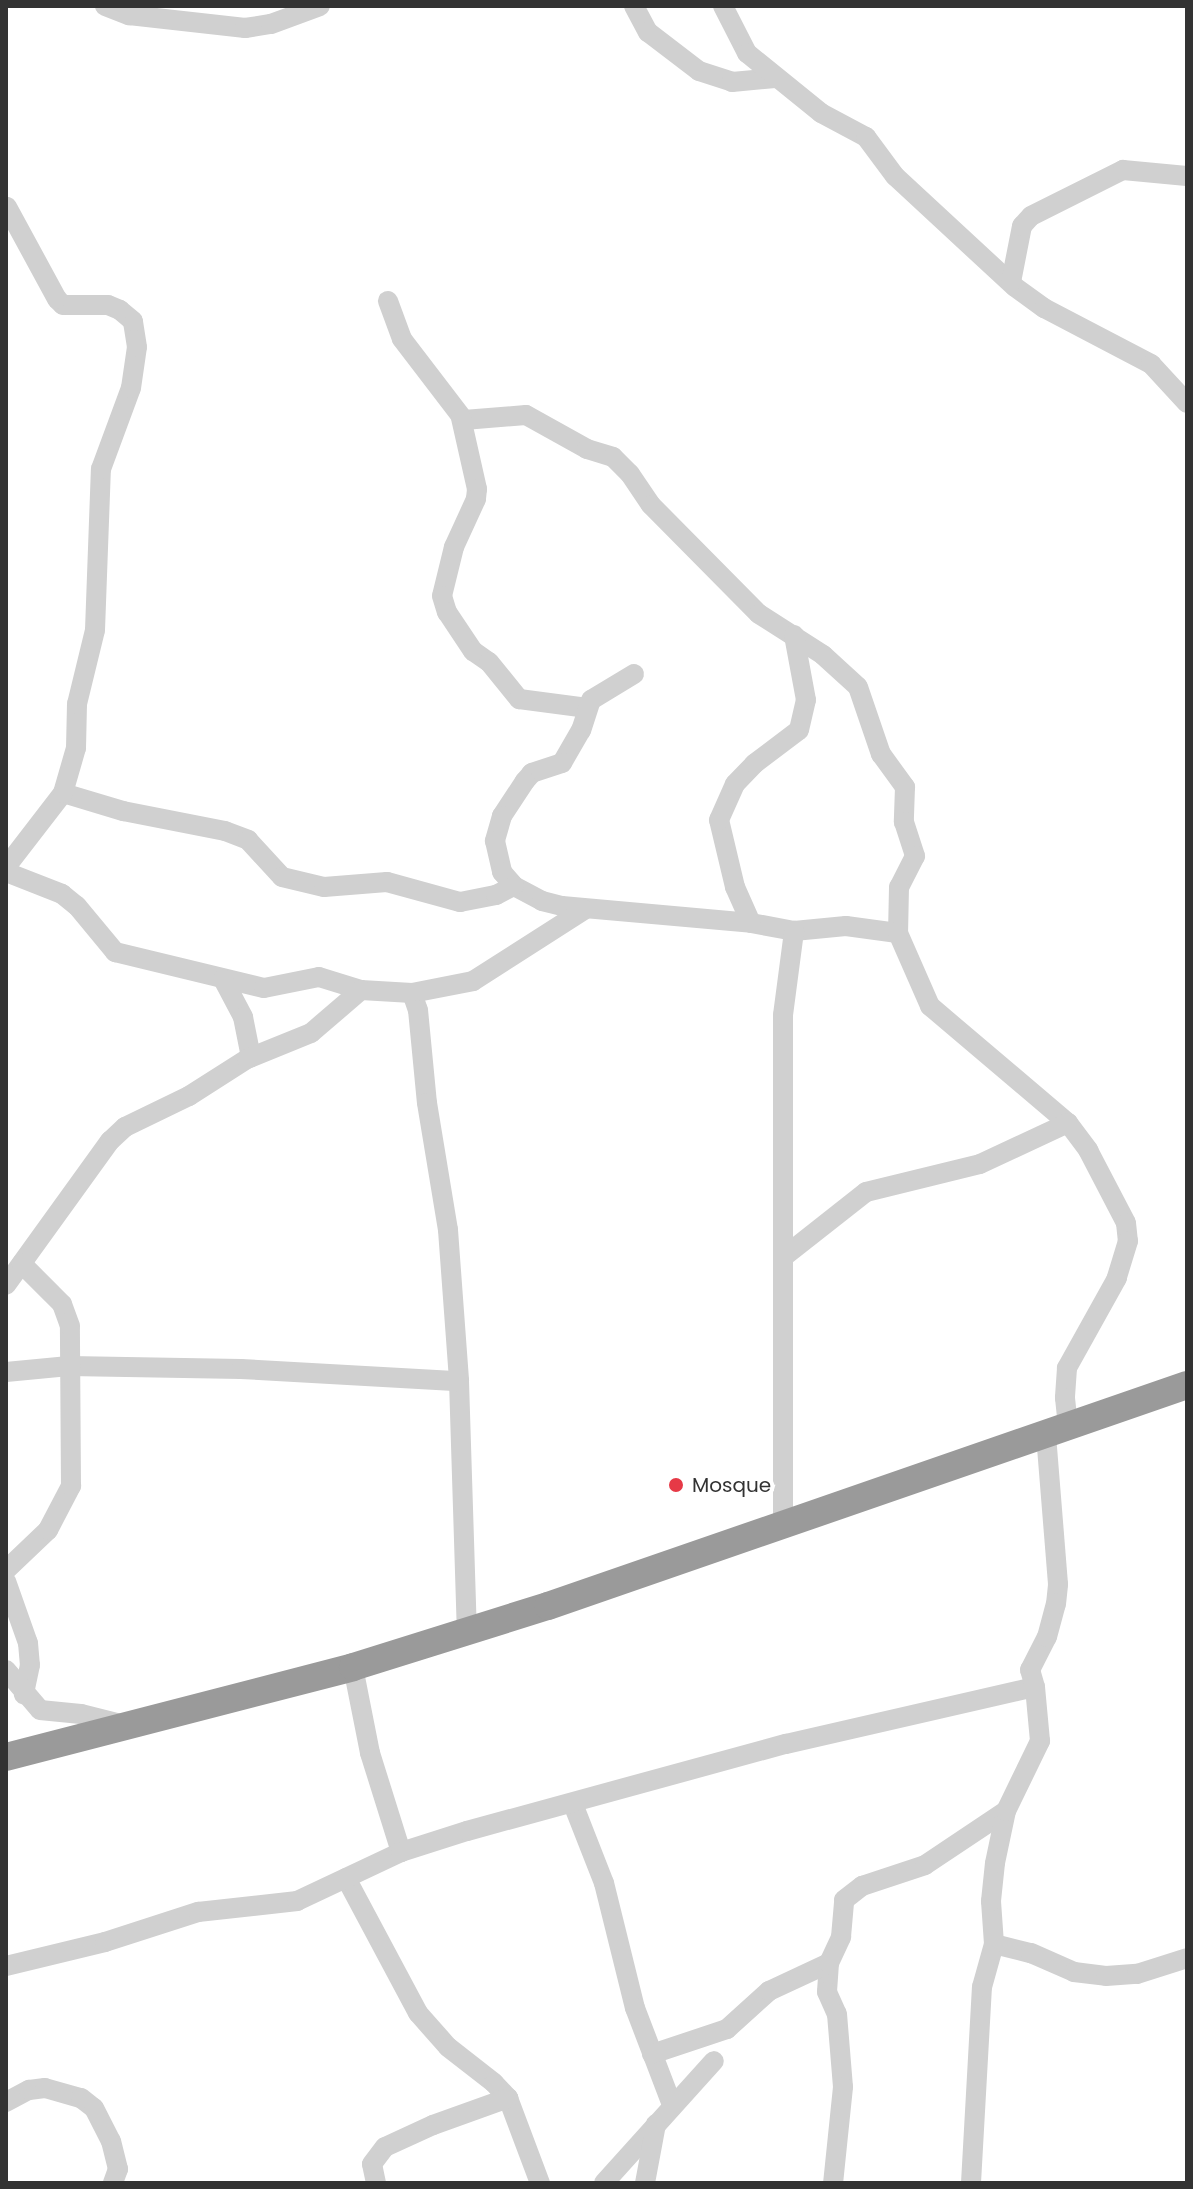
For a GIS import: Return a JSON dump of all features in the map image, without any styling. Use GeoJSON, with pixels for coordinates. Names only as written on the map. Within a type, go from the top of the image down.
{"type":"FeatureCollection","features":[{"type":"Feature","properties":{"kind":"highway"},"geometry":{"type":"LineString","coordinates":[[6,1757],[353,1667],[1187,1385]]}},
{"type":"Feature","properties":{"kind":"street"},"geometry":{"type":"LineString","coordinates":[[105,6],[129,15],[245,28],[271,24],[320,6]]}},
{"type":"Feature","properties":{"kind":"street"},"geometry":{"type":"LineString","coordinates":[[634,6],[648,32],[699,71],[732,82],[775,78]]}},
{"type":"Feature","properties":{"kind":"street"},"geometry":{"type":"LineString","coordinates":[[723,6],[747,53],[821,113],[866,137],[895,176],[1011,282],[1044,308],[1151,364],[1185,396]]}},
{"type":"Feature","properties":{"kind":"street"},"geometry":{"type":"LineString","coordinates":[[1011,282],[1022,226],[1031,216],[1123,170],[1187,176]]}},
{"type":"Feature","properties":{"kind":"street"},"geometry":{"type":"LineString","coordinates":[[6,200],[6,208],[57,299],[63,305],[108,305],[120,310],[133,321],[137,347],[131,388],[101,469],[95,630],[77,704],[76,748],[63,793],[6,870],[62,894],[77,906],[115,952],[206,971],[223,979],[264,988],[319,977],[361,990],[412,993],[473,981],[584,910]]}},
{"type":"Feature","properties":{"kind":"street"},"geometry":{"type":"LineString","coordinates":[[388,301],[402,339],[461,418],[477,489],[476,499],[454,547],[442,596],[447,612],[473,651],[489,662],[519,699],[587,708]]}},
{"type":"Feature","properties":{"kind":"street"},"geometry":{"type":"LineString","coordinates":[[461,418],[479,421],[526,415],[587,449],[613,457],[630,474],[651,505],[759,614],[794,635],[858,687],[881,754],[905,787],[904,822],[915,856],[899,887],[898,933],[930,1006],[1068,1123],[1088,1150],[1118,1205],[1128,1241],[1117,1278],[1067,1368],[1065,1398],[1057,1430],[1058,1584],[1054,1619],[1030,1670],[1035,1687],[1040,1741],[1006,1811],[995,1863],[991,1901],[994,1944],[982,1987],[971,2183]]}},
{"type":"Feature","properties":{"kind":"street"},"geometry":{"type":"LineString","coordinates":[[751,923],[735,887],[719,820],[735,784],[754,764],[799,730],[806,700],[794,635]]}},
{"type":"Feature","properties":{"kind":"street"},"geometry":{"type":"LineString","coordinates":[[634,674],[600,693],[587,708],[569,753],[559,765],[532,773],[502,816],[495,854],[502,872],[514,886],[542,901],[584,910],[751,923],[794,931],[846,926],[898,933]]}},
{"type":"Feature","properties":{"kind":"street"},"geometry":{"type":"LineString","coordinates":[[63,793],[123,811],[225,831],[248,840],[282,877],[324,887],[387,882],[460,902],[496,895],[514,886]]}},
{"type":"Feature","properties":{"kind":"street"},"geometry":{"type":"LineString","coordinates":[[783,1524],[786,1255],[783,1015],[794,931]]}},
{"type":"Feature","properties":{"kind":"street"},"geometry":{"type":"LineString","coordinates":[[223,979],[243,1017],[251,1057]]}},
{"type":"Feature","properties":{"kind":"street"},"geometry":{"type":"LineString","coordinates":[[6,1285],[110,1141],[125,1127],[189,1096],[251,1057],[322,1027],[361,990]]}},
{"type":"Feature","properties":{"kind":"street"},"geometry":{"type":"LineString","coordinates":[[412,993],[418,1010],[427,1103],[448,1230],[468,1554],[467,1630]]}},
{"type":"Feature","properties":{"kind":"street"},"geometry":{"type":"LineString","coordinates":[[786,1255],[866,1192],[980,1164],[1068,1123]]}},
{"type":"Feature","properties":{"kind":"street"},"geometry":{"type":"LineString","coordinates":[[6,1570],[48,1530],[71,1486],[70,1326],[62,1304],[22,1264]]}},
{"type":"Feature","properties":{"kind":"street"},"geometry":{"type":"LineString","coordinates":[[6,1372],[69,1366],[241,1369],[459,1381]]}},
{"type":"Feature","properties":{"kind":"street"},"geometry":{"type":"LineString","coordinates":[[6,1581],[28,1643],[30,1665],[24,1694]]}},
{"type":"Feature","properties":{"kind":"street"},"geometry":{"type":"LineString","coordinates":[[353,1667],[370,1753],[401,1852]]}},
{"type":"Feature","properties":{"kind":"street"},"geometry":{"type":"LineString","coordinates":[[6,1670],[40,1710],[81,1714],[129,1726]]}},
{"type":"Feature","properties":{"kind":"street"},"geometry":{"type":"LineString","coordinates":[[6,1966],[105,1942],[198,1912],[297,1901],[401,1852],[786,1744],[1035,1687]]}},
{"type":"Feature","properties":{"kind":"street"},"geometry":{"type":"LineString","coordinates":[[573,1804],[604,1883],[633,1999],[672,2105]]}},
{"type":"Feature","properties":{"kind":"street"},"geometry":{"type":"LineString","coordinates":[[833,2183],[843,2087],[837,2014],[827,1992],[829,1963],[841,1937],[844,1900],[862,1886],[925,1865],[1006,1811]]}},
{"type":"Feature","properties":{"kind":"street"},"geometry":{"type":"LineString","coordinates":[[346,1878],[418,2013],[448,2047],[485,2075],[508,2098],[540,2183]]}},
{"type":"Feature","properties":{"kind":"street"},"geometry":{"type":"LineString","coordinates":[[994,1944],[1031,1953],[1074,1972],[1106,1976],[1137,1974],[1187,1958]]}},
{"type":"Feature","properties":{"kind":"street"},"geometry":{"type":"LineString","coordinates":[[652,2054],[727,2029],[769,1991],[829,1963]]}},
{"type":"Feature","properties":{"kind":"street"},"geometry":{"type":"LineString","coordinates":[[604,2183],[714,2061]]}},
{"type":"Feature","properties":{"kind":"street"},"geometry":{"type":"LineString","coordinates":[[6,2102],[29,2090],[45,2088],[81,2098],[94,2108],[111,2141],[118,2169],[113,2183]]}},
{"type":"Feature","properties":{"kind":"street"},"geometry":{"type":"LineString","coordinates":[[376,2183],[372,2164],[385,2147],[433,2125],[508,2098]]}},
{"type":"Feature","properties":{"kind":"street"},"geometry":{"type":"LineString","coordinates":[[645,2183],[656,2123]]}},
{"type":"Feature","properties":{"kind":"place","name":"Mosque"},"geometry":{"type":"Point","coordinates":[676,1485]}}]}
